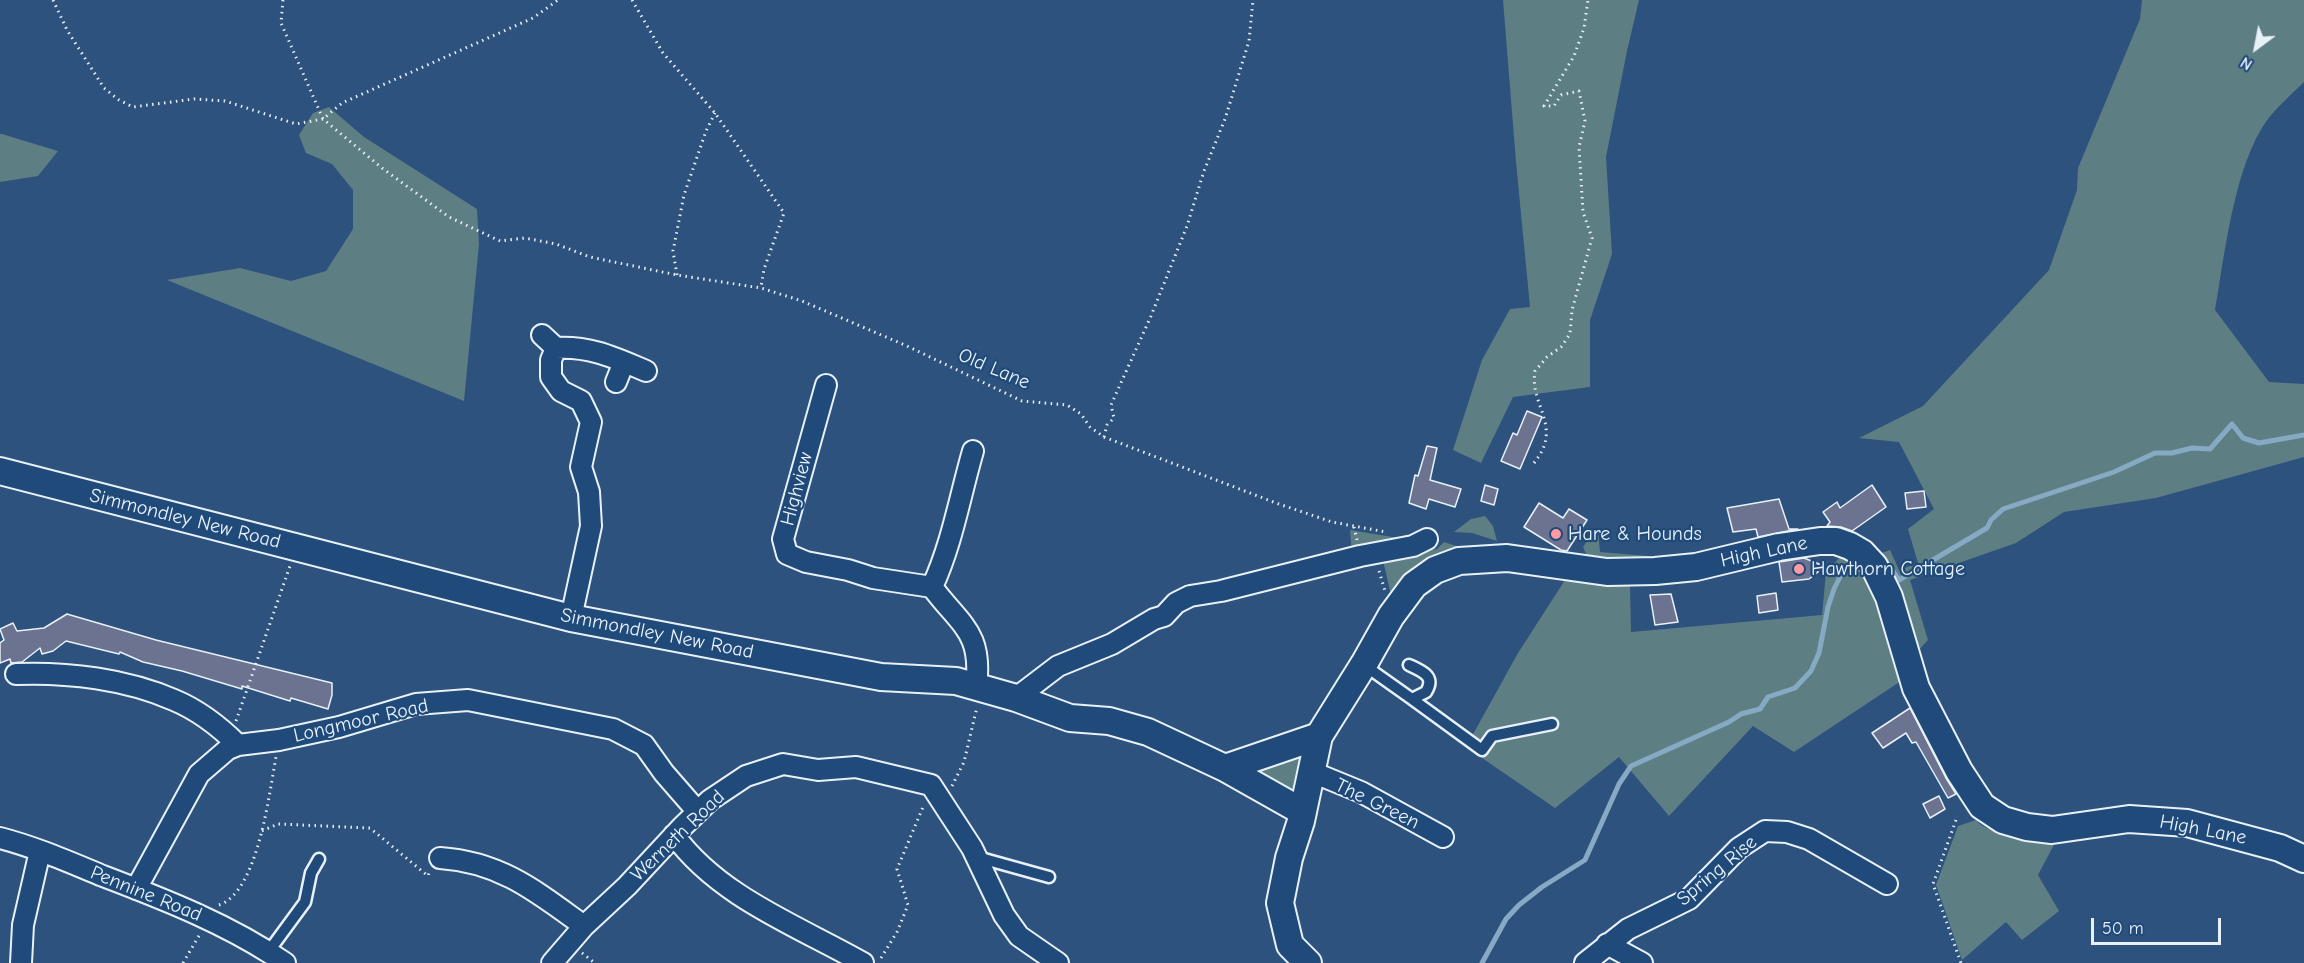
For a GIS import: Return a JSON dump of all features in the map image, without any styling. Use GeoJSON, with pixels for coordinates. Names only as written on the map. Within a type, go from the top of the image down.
{"type":"FeatureCollection","features":[{"type":"Feature","properties":{"kind":"street"},"geometry":{"type":"LineString","coordinates":[[571,618],[591,526],[589,492],[581,467],[591,422],[581,401],[561,391],[551,377],[549,342],[603,352],[646,371]]}},
{"type":"Feature","properties":{"kind":"street"},"geometry":{"type":"LineString","coordinates":[[616,382],[624,362]]}},
{"type":"Feature","properties":{"kind":"street","name":"Highview"},"geometry":{"type":"LineString","coordinates":[[825,385],[783,539],[787,554],[806,562],[848,570],[873,578],[932,587]]}},
{"type":"Feature","properties":{"kind":"street"},"geometry":{"type":"LineString","coordinates":[[973,451],[945,559],[932,587],[965,625],[976,649],[979,687]]}},
{"type":"Feature","properties":{"kind":"street","name":"Simmondley New Road"},"geometry":{"type":"LineString","coordinates":[[0,471],[571,618],[881,677],[956,681],[1070,718],[1109,721],[1148,732],[1225,768],[1303,812]]}},
{"type":"Feature","properties":{"kind":"street"},"geometry":{"type":"LineString","coordinates":[[1016,699],[1058,666],[1112,644],[1154,619],[1164,616],[1176,603],[1190,596],[1221,591],[1374,553],[1413,546],[1427,539]]}},
{"type":"Feature","properties":{"kind":"street","name":"High Lane"},"geometry":{"type":"LineString","coordinates":[[1319,736],[1391,616],[1414,585],[1436,570],[1459,561],[1507,558],[1607,572],[1655,571],[1696,567],[1810,542],[1836,541],[1862,553],[1874,566],[1889,597],[1916,688],[1970,789],[1982,806],[2003,820],[2028,827],[2052,830],[2129,819],[2187,823],[2280,848],[2304,858]]}},
{"type":"Feature","properties":{"kind":"street"},"geometry":{"type":"LineString","coordinates":[[16,674],[78,675],[143,690],[174,700],[207,718],[234,741]]}},
{"type":"Feature","properties":{"kind":"street","name":"Longmoor Road"},"geometry":{"type":"LineString","coordinates":[[136,889],[199,774],[234,741],[279,740],[339,727],[416,704],[468,700],[614,729],[644,745],[664,773],[698,812]]}},
{"type":"Feature","properties":{"kind":"street"},"geometry":{"type":"LineString","coordinates":[[1225,768],[1319,736],[1280,903],[1290,945],[1308,963]]}},
{"type":"Feature","properties":{"kind":"street","name":"Werneth Road"},"geometry":{"type":"LineString","coordinates":[[552,963],[584,926],[627,886],[710,800],[746,776],[783,764],[818,770],[856,767],[931,785]]}},
{"type":"Feature","properties":{"kind":"street","name":"The Green"},"geometry":{"type":"LineString","coordinates":[[1312,772],[1361,792],[1443,837]]}},
{"type":"Feature","properties":{"kind":"street"},"geometry":{"type":"LineString","coordinates":[[931,785],[977,857],[1004,915],[1019,936],[1058,963]]}},
{"type":"Feature","properties":{"kind":"street","name":"Spring Rise"},"geometry":{"type":"LineString","coordinates":[[1585,963],[1628,928],[1689,899],[1738,848],[1765,831],[1787,832],[1809,839],[1887,884]]}},
{"type":"Feature","properties":{"kind":"street"},"geometry":{"type":"LineString","coordinates":[[674,835],[700,867],[727,886],[863,963]]}},
{"type":"Feature","properties":{"kind":"street","name":"Pennine Road"},"geometry":{"type":"LineString","coordinates":[[0,838],[40,851],[200,916],[269,951],[285,963]]}},
{"type":"Feature","properties":{"kind":"street"},"geometry":{"type":"LineString","coordinates":[[21,963],[23,925],[40,851]]}},
{"type":"Feature","properties":{"kind":"street"},"geometry":{"type":"LineString","coordinates":[[440,858],[464,859],[525,883],[584,926]]}},
{"type":"Feature","properties":{"kind":"street"},"geometry":{"type":"LineString","coordinates":[[1607,944],[1642,963]]}},
{"type":"Feature","properties":{"kind":"lane"},"geometry":{"type":"LineString","coordinates":[[1364,664],[1482,750],[1492,736],[1552,724]]}},
{"type":"Feature","properties":{"kind":"lane"},"geometry":{"type":"LineString","coordinates":[[1409,665],[1429,676],[1426,692],[1412,699]]}},
{"type":"Feature","properties":{"kind":"lane"},"geometry":{"type":"LineString","coordinates":[[977,857],[1049,876]]}},
{"type":"Feature","properties":{"kind":"lane"},"geometry":{"type":"LineString","coordinates":[[269,951],[305,902],[311,873],[319,859]]}},
{"type":"Feature","properties":{"kind":"path"},"geometry":{"type":"LineString","coordinates":[[53,0],[67,30],[104,88],[119,100],[133,107],[194,99],[225,101],[296,124],[323,119],[342,103],[533,18],[558,0]]}},
{"type":"Feature","properties":{"kind":"path"},"geometry":{"type":"LineString","coordinates":[[283,0],[281,23],[323,119]]}},
{"type":"Feature","properties":{"kind":"path"},"geometry":{"type":"LineString","coordinates":[[632,0],[663,53],[715,113],[784,213],[764,269],[761,288]]}},
{"type":"Feature","properties":{"kind":"path"},"geometry":{"type":"LineString","coordinates":[[1104,437],[1107,425],[1114,418],[1110,405],[1151,316],[1225,119],[1249,40],[1253,0]]}},
{"type":"Feature","properties":{"kind":"path"},"geometry":{"type":"LineString","coordinates":[[1534,463],[1542,453],[1547,437],[1544,412],[1533,378],[1534,371],[1547,357],[1561,347],[1570,334],[1572,310],[1592,238],[1583,212],[1579,147],[1585,121],[1579,91],[1561,95],[1554,106],[1544,106],[1574,56],[1584,28],[1588,0]]}},
{"type":"Feature","properties":{"kind":"path"},"geometry":{"type":"LineString","coordinates":[[677,274],[673,251],[684,195],[706,131],[715,113]]}},
{"type":"Feature","properties":{"kind":"path","name":"Old Lane"},"geometry":{"type":"LineString","coordinates":[[323,119],[382,168],[449,217],[500,241],[525,238],[556,244],[590,257],[761,288],[802,302],[907,346],[1022,401],[1067,405],[1081,414],[1090,427],[1104,437],[1276,504],[1332,522],[1387,532]]}},
{"type":"Feature","properties":{"kind":"path"},"geometry":{"type":"LineString","coordinates":[[234,741],[296,547]]}},
{"type":"Feature","properties":{"kind":"path"},"geometry":{"type":"LineString","coordinates":[[1374,553],[1391,616]]}},
{"type":"Feature","properties":{"kind":"path"},"geometry":{"type":"LineString","coordinates":[[943,803],[964,762],[979,687]]}},
{"type":"Feature","properties":{"kind":"path"},"geometry":{"type":"LineString","coordinates":[[183,963],[198,939],[200,916],[228,902],[249,872],[262,831],[279,740]]}},
{"type":"Feature","properties":{"kind":"path"},"geometry":{"type":"LineString","coordinates":[[877,963],[897,932],[908,905],[897,869],[931,785]]}},
{"type":"Feature","properties":{"kind":"path"},"geometry":{"type":"LineString","coordinates":[[1956,820],[1933,885],[1962,963]]}},
{"type":"Feature","properties":{"kind":"path"},"geometry":{"type":"LineString","coordinates":[[262,831],[278,824],[370,828],[428,876],[440,858]]}},
{"type":"Feature","properties":{"kind":"green space"},"geometry":{"type":"Polygon","coordinates":[[[1503,0],[1639,0],[1606,157],[1612,254],[1590,320],[1590,387],[1513,397],[1481,463],[1453,450],[1482,360],[1510,309],[1530,307],[1503,0]]]}},
{"type":"Feature","properties":{"kind":"green space"},"geometry":{"type":"Polygon","coordinates":[[[2142,0],[2304,0],[2304,82],[2268,119],[2256,138],[2247,160],[2232,210],[2215,310],[2269,382],[2304,384],[2304,457],[2156,498],[2064,512],[2016,543],[1910,580],[1928,640],[1917,652],[1879,554],[1890,550],[1899,570],[1918,563],[1908,529],[1934,509],[1899,442],[1859,438],[1923,406],[2049,270],[2077,190],[2078,168],[2140,19],[2142,0]]]}},
{"type":"Feature","properties":{"kind":"green space"},"geometry":{"type":"Polygon","coordinates":[[[329,107],[364,137],[477,209],[479,244],[464,401],[167,280],[240,268],[291,281],[326,271],[353,229],[353,190],[332,164],[306,153],[299,135],[313,113],[329,107]]]}},
{"type":"Feature","properties":{"kind":"green space"},"geometry":{"type":"Polygon","coordinates":[[[0,134],[58,151],[38,176],[0,182],[0,134]]]}},
{"type":"Feature","properties":{"kind":"green space"},"geometry":{"type":"Polygon","coordinates":[[[1485,516],[1493,526],[1497,541],[1472,533],[1454,532],[1471,519],[1485,516]]]}},
{"type":"Feature","properties":{"kind":"green space"},"geometry":{"type":"Polygon","coordinates":[[[1350,530],[1411,540],[1352,554],[1350,530]]]}},
{"type":"Feature","properties":{"kind":"green space"},"geometry":{"type":"Polygon","coordinates":[[[1594,530],[1598,530],[1600,552],[1660,557],[1659,564],[1594,563],[1587,556],[1583,547],[1594,530]]]}},
{"type":"Feature","properties":{"kind":"green space"},"geometry":{"type":"Polygon","coordinates":[[[1444,542],[1475,552],[1393,604],[1383,560],[1437,549],[1444,542]]]}},
{"type":"Feature","properties":{"kind":"green space"},"geometry":{"type":"Polygon","coordinates":[[[1844,553],[1870,573],[1904,679],[1794,752],[1753,726],[1669,816],[1619,757],[1555,808],[1466,747],[1518,653],[1565,580],[1630,586],[1631,632],[1822,615],[1826,572],[1844,553]]]}},
{"type":"Feature","properties":{"kind":"green space"},"geometry":{"type":"Polygon","coordinates":[[[1304,751],[1296,791],[1287,793],[1253,771],[1304,751]]]}},
{"type":"Feature","properties":{"kind":"green space"},"geometry":{"type":"Polygon","coordinates":[[[1976,820],[1983,826],[2002,833],[2057,839],[2038,875],[2059,911],[2022,940],[2006,922],[1962,960],[1936,885],[1958,826],[1976,820]]]}},
{"type":"Feature","properties":{"kind":"building"},"geometry":{"type":"Polygon","coordinates":[[[1527,411],[1542,417],[1520,469],[1501,461],[1513,433],[1517,435],[1527,411]]]}},
{"type":"Feature","properties":{"kind":"building"},"geometry":{"type":"Polygon","coordinates":[[[1427,446],[1437,448],[1430,480],[1461,489],[1455,507],[1429,499],[1426,509],[1409,503],[1415,475],[1418,476],[1427,446]]]}},
{"type":"Feature","properties":{"kind":"building"},"geometry":{"type":"Polygon","coordinates":[[[1485,485],[1498,489],[1494,505],[1481,501],[1485,485]]]}},
{"type":"Feature","properties":{"kind":"building"},"geometry":{"type":"Polygon","coordinates":[[[1872,485],[1886,507],[1852,531],[1827,526],[1830,522],[1823,512],[1837,502],[1840,508],[1872,485]]]}},
{"type":"Feature","properties":{"kind":"building"},"geometry":{"type":"Polygon","coordinates":[[[1924,491],[1926,507],[1907,509],[1905,493],[1924,491]]]}},
{"type":"Feature","properties":{"kind":"building"},"geometry":{"type":"Polygon","coordinates":[[[1779,499],[1789,529],[1798,529],[1758,537],[1756,529],[1733,532],[1727,508],[1779,499]]]}},
{"type":"Feature","properties":{"kind":"building","name":"Hare & Hounds"},"geometry":{"type":"Polygon","coordinates":[[[1539,503],[1563,518],[1569,509],[1587,520],[1567,551],[1561,550],[1524,527],[1539,503]]]}},
{"type":"Feature","properties":{"kind":"building","name":"Hawthorn Cottage"},"geometry":{"type":"Polygon","coordinates":[[[1804,558],[1819,564],[1818,572],[1809,579],[1782,582],[1779,562],[1804,558]]]}},
{"type":"Feature","properties":{"kind":"building"},"geometry":{"type":"Polygon","coordinates":[[[1776,593],[1778,610],[1759,613],[1757,596],[1776,593]]]}},
{"type":"Feature","properties":{"kind":"building"},"geometry":{"type":"Polygon","coordinates":[[[1671,594],[1678,622],[1655,625],[1650,595],[1671,594]]]}},
{"type":"Feature","properties":{"kind":"building"},"geometry":{"type":"Polygon","coordinates":[[[67,614],[156,640],[332,683],[332,695],[328,709],[143,662],[120,652],[119,654],[66,641],[53,651],[42,654],[40,648],[22,662],[11,663],[10,659],[0,663],[0,643],[4,640],[0,629],[13,623],[17,631],[44,628],[67,614]]]}},
{"type":"Feature","properties":{"kind":"building"},"geometry":{"type":"Polygon","coordinates":[[[1910,708],[1956,794],[1948,798],[1916,742],[1912,743],[1906,733],[1883,748],[1872,733],[1910,708]]]}},
{"type":"Feature","properties":{"kind":"building"},"geometry":{"type":"Polygon","coordinates":[[[1939,796],[1945,809],[1930,818],[1923,804],[1939,796]]]}},
{"type":"Feature","properties":{"kind":"waterway"},"geometry":{"type":"LineString","coordinates":[[1885,560],[1899,580],[1987,528],[1991,520],[2003,509],[2114,472],[2155,453],[2172,453],[2192,448],[2210,449],[2232,424],[2243,438],[2259,443],[2304,435]]}},
{"type":"Feature","properties":{"kind":"waterway"},"geometry":{"type":"LineString","coordinates":[[1482,963],[1506,919],[1519,905],[1542,887],[1585,860],[1619,784],[1631,766],[1729,722],[1741,714],[1760,709],[1768,697],[1795,688],[1811,671],[1819,653],[1828,607],[1843,571]]}},
{"type":"Feature","properties":{"kind":"place","name":"Hare & Hounds"},"geometry":{"type":"Point","coordinates":[1556,534]}},
{"type":"Feature","properties":{"kind":"place","name":"Hawthorn Cottage"},"geometry":{"type":"Point","coordinates":[1799,569]}}]}
